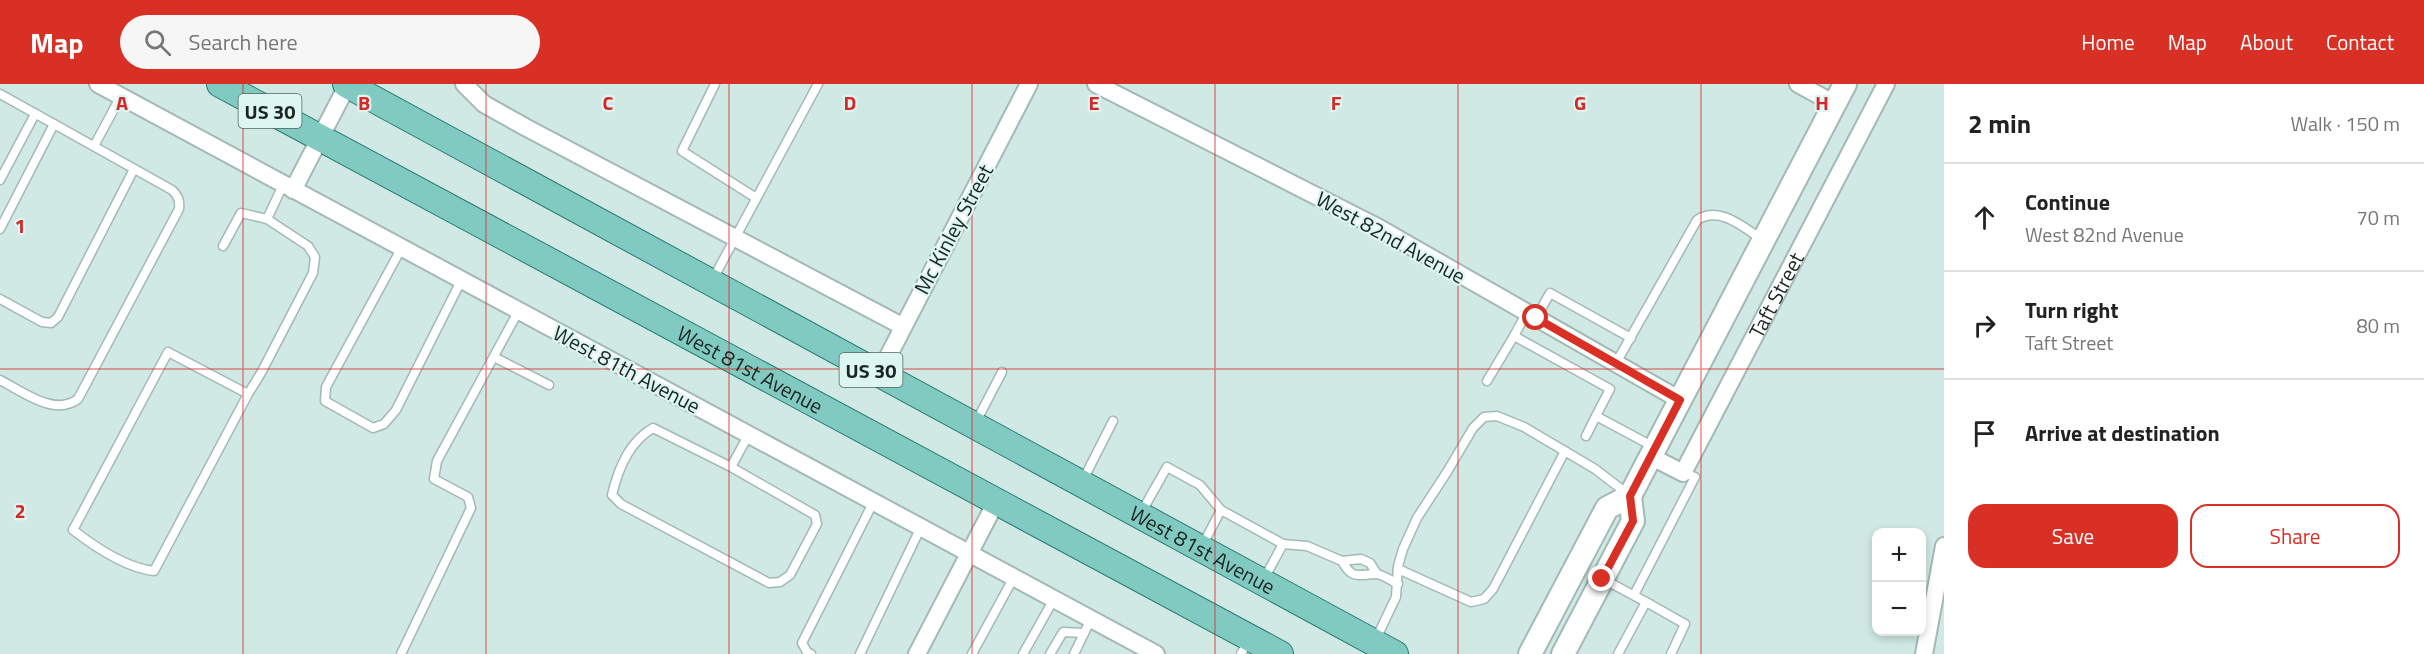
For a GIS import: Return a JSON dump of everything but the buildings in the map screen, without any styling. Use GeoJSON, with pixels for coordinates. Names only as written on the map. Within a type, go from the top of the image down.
{"type":"FeatureCollection","features":[{"type":"Feature","properties":{"kind":"main road","name":"West 81st Avenue"},"geometry":{"type":"LineString","coordinates":[[220,84],[996,502],[1245,646],[1280,654]]}},
{"type":"Feature","properties":{"kind":"main road","name":"West 81st Avenue"},"geometry":{"type":"LineString","coordinates":[[347,84],[1385,648]]}},
{"type":"Feature","properties":{"kind":"main road","name":"Taft Street"},"geometry":{"type":"LineString","coordinates":[[1563,654],[1633,521],[1630,496],[1840,94]]}},
{"type":"Feature","properties":{"kind":"main road"},"geometry":{"type":"LineString","coordinates":[[1530,654],[1606,508],[1630,496]]}},
{"type":"Feature","properties":{"kind":"street","name":"West 81th Avenue"},"geometry":{"type":"LineString","coordinates":[[98,84],[518,312],[1054,598],[1088,626],[1156,654]]}},
{"type":"Feature","properties":{"kind":"street"},"geometry":{"type":"LineString","coordinates":[[288,187],[320,138],[347,84]]}},
{"type":"Feature","properties":{"kind":"street"},"geometry":{"type":"LineString","coordinates":[[464,84],[484,104],[902,326]]}},
{"type":"Feature","properties":{"kind":"street","name":"Mc Kinley Street"},"geometry":{"type":"LineString","coordinates":[[879,374],[1029,84]]}},
{"type":"Feature","properties":{"kind":"street","name":"West 82nd Avenue"},"geometry":{"type":"LineString","coordinates":[[1096,84],[1379,228],[1680,400]]}},
{"type":"Feature","properties":{"kind":"street"},"geometry":{"type":"LineString","coordinates":[[1798,84],[1840,94]]}},
{"type":"Feature","properties":{"kind":"street","name":"Taft Street"},"geometry":{"type":"LineString","coordinates":[[1683,473],[1886,84]]}},
{"type":"Feature","properties":{"kind":"street"},"geometry":{"type":"LineString","coordinates":[[1652,452],[1683,473]]}},
{"type":"Feature","properties":{"kind":"street"},"geometry":{"type":"LineString","coordinates":[[917,654],[996,502]]}},
{"type":"Feature","properties":{"kind":"street"},"geometry":{"type":"LineString","coordinates":[[1924,654],[1944,546]]}},
{"type":"Feature","properties":{"kind":"lane"},"geometry":{"type":"LineString","coordinates":[[715,84],[682,151],[756,198]]}},
{"type":"Feature","properties":{"kind":"lane"},"geometry":{"type":"LineString","coordinates":[[712,283],[818,84]]}},
{"type":"Feature","properties":{"kind":"lane"},"geometry":{"type":"LineString","coordinates":[[0,94],[172,190],[178,195],[179,209],[78,399],[65,405],[44,403],[0,380]]}},
{"type":"Feature","properties":{"kind":"lane"},"geometry":{"type":"LineString","coordinates":[[94,146],[121,96]]}},
{"type":"Feature","properties":{"kind":"lane"},"geometry":{"type":"LineString","coordinates":[[0,180],[35,114]]}},
{"type":"Feature","properties":{"kind":"lane"},"geometry":{"type":"LineString","coordinates":[[0,229],[54,124]]}},
{"type":"Feature","properties":{"kind":"lane"},"geometry":{"type":"LineString","coordinates":[[0,299],[42,322],[51,323],[58,317],[134,169]]}},
{"type":"Feature","properties":{"kind":"lane"},"geometry":{"type":"LineString","coordinates":[[267,219],[288,187]]}},
{"type":"Feature","properties":{"kind":"lane"},"geometry":{"type":"LineString","coordinates":[[223,246],[241,213],[267,219],[308,246],[315,257],[313,273],[154,571],[140,569],[90,543],[73,530],[168,352],[248,394]]}},
{"type":"Feature","properties":{"kind":"lane"},"geometry":{"type":"LineString","coordinates":[[1616,363],[1697,220],[1705,215],[1717,215],[1729,219],[1763,240]]}},
{"type":"Feature","properties":{"kind":"lane"},"geometry":{"type":"LineString","coordinates":[[401,249],[326,387],[325,401],[373,428],[384,423],[396,410],[461,281]]}},
{"type":"Feature","properties":{"kind":"lane"},"geometry":{"type":"LineString","coordinates":[[1487,381],[1514,336],[1550,293],[1630,338]]}},
{"type":"Feature","properties":{"kind":"lane"},"geometry":{"type":"LineString","coordinates":[[401,654],[471,508],[468,497],[434,478],[438,460],[518,312]]}},
{"type":"Feature","properties":{"kind":"lane"},"geometry":{"type":"LineString","coordinates":[[1514,336],[1610,389],[1586,436]]}},
{"type":"Feature","properties":{"kind":"lane"},"geometry":{"type":"LineString","coordinates":[[494,357],[549,385]]}},
{"type":"Feature","properties":{"kind":"lane"},"geometry":{"type":"LineString","coordinates":[[975,425],[1002,372]]}},
{"type":"Feature","properties":{"kind":"lane"},"geometry":{"type":"LineString","coordinates":[[1385,648],[1396,597],[1402,549],[1417,518],[1448,472],[1473,428],[1484,417],[1497,416],[1524,427],[1595,469],[1630,496]]}},
{"type":"Feature","properties":{"kind":"lane"},"geometry":{"type":"LineString","coordinates":[[1596,416],[1652,452]]}},
{"type":"Feature","properties":{"kind":"lane"},"geometry":{"type":"LineString","coordinates":[[1081,483],[1113,421]]}},
{"type":"Feature","properties":{"kind":"lane"},"geometry":{"type":"LineString","coordinates":[[653,428],[731,467],[815,514],[817,524],[789,575],[780,582],[769,583],[621,504],[612,495],[619,471],[638,438],[653,428]]}},
{"type":"Feature","properties":{"kind":"lane"},"geometry":{"type":"LineString","coordinates":[[731,467],[749,434]]}},
{"type":"Feature","properties":{"kind":"lane"},"geometry":{"type":"LineString","coordinates":[[1398,569],[1471,602],[1484,598],[1492,589],[1562,450]]}},
{"type":"Feature","properties":{"kind":"lane"},"geometry":{"type":"LineString","coordinates":[[1140,515],[1167,467],[1200,485],[1221,510],[1283,544],[1307,546],[1342,561],[1361,559],[1370,563],[1377,574],[1398,584]]}},
{"type":"Feature","properties":{"kind":"lane"},"geometry":{"type":"LineString","coordinates":[[1634,595],[1695,477],[1683,473]]}},
{"type":"Feature","properties":{"kind":"lane"},"geometry":{"type":"LineString","coordinates":[[812,654],[802,643],[874,501]]}},
{"type":"Feature","properties":{"kind":"lane"},"geometry":{"type":"LineString","coordinates":[[1201,548],[1221,510]]}},
{"type":"Feature","properties":{"kind":"lane"},"geometry":{"type":"LineString","coordinates":[[860,654],[921,526]]}},
{"type":"Feature","properties":{"kind":"lane"},"geometry":{"type":"LineString","coordinates":[[1263,582],[1283,544]]}},
{"type":"Feature","properties":{"kind":"lane"},"geometry":{"type":"LineString","coordinates":[[1342,561],[1346,569],[1361,577],[1377,574]]}},
{"type":"Feature","properties":{"kind":"lane"},"geometry":{"type":"LineString","coordinates":[[972,654],[1014,577]]}},
{"type":"Feature","properties":{"kind":"lane"},"geometry":{"type":"LineString","coordinates":[[1602,579],[1684,624],[1671,654]]}},
{"type":"Feature","properties":{"kind":"lane"},"geometry":{"type":"LineString","coordinates":[[1023,654],[1054,598]]}},
{"type":"Feature","properties":{"kind":"lane"},"geometry":{"type":"LineString","coordinates":[[1618,654],[1646,602]]}},
{"type":"Feature","properties":{"kind":"lane"},"geometry":{"type":"LineString","coordinates":[[1050,654],[1063,632],[1088,626]]}},
{"type":"Feature","properties":{"kind":"lane"},"geometry":{"type":"LineString","coordinates":[[1074,654],[1088,626]]}},
{"type":"Feature","properties":{"kind":"route"},"geometry":{"type":"LineString","coordinates":[[1536,318],[1680,400],[1630,496],[1633,521],[1602,579]]}}]}
